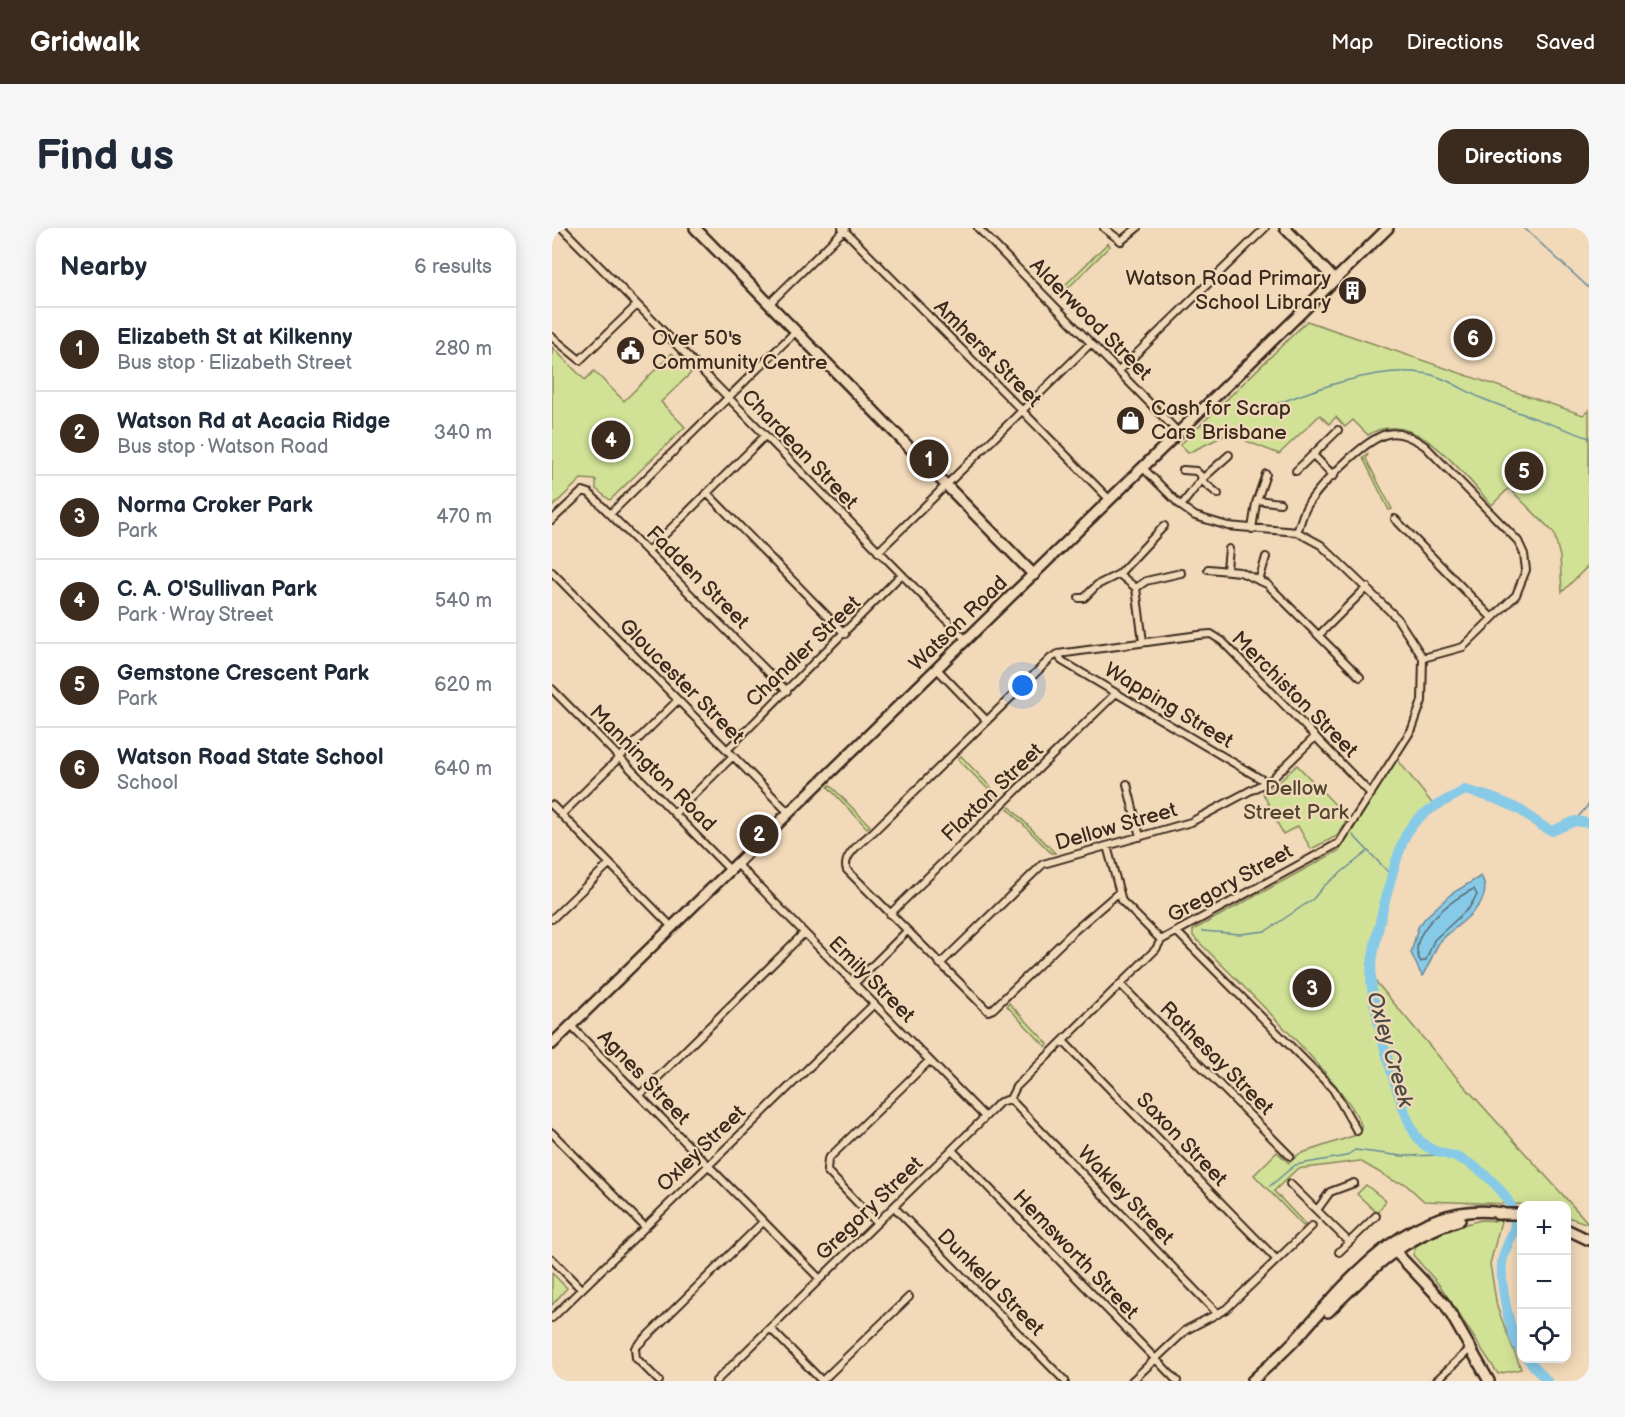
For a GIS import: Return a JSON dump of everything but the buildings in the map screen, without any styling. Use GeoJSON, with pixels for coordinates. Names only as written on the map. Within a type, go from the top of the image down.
{"type":"FeatureCollection","features":[{"type":"Feature","properties":{"kind":"street","name":"Chardean Street"},"geometry":{"type":"LineString","coordinates":[[562,228],[966,640]]}},
{"type":"Feature","properties":{"kind":"street"},"geometry":{"type":"LineString","coordinates":[[695,228],[1034,574]]}},
{"type":"Feature","properties":{"kind":"street","name":"Alderwood Street"},"geometry":{"type":"LineString","coordinates":[[978,228],[1179,433]]}},
{"type":"Feature","properties":{"kind":"street"},"geometry":{"type":"LineString","coordinates":[[1104,228],[1121,242],[1137,228]]}},
{"type":"Feature","properties":{"kind":"street"},"geometry":{"type":"LineString","coordinates":[[1119,371],[1265,228]]}},
{"type":"Feature","properties":{"kind":"street"},"geometry":{"type":"LineString","coordinates":[[1285,228],[1335,280]]}},
{"type":"Feature","properties":{"kind":"street","name":"Watson Road"},"geometry":{"type":"LineString","coordinates":[[552,1044],[1388,228]]}},
{"type":"Feature","properties":{"kind":"street"},"geometry":{"type":"LineString","coordinates":[[769,304],[844,229]]}},
{"type":"Feature","properties":{"kind":"street","name":"Amherst Street"},"geometry":{"type":"LineString","coordinates":[[844,229],[1110,500]]}},
{"type":"Feature","properties":{"kind":"street"},"geometry":{"type":"LineString","coordinates":[[552,337],[573,357],[580,360],[637,306]]}},
{"type":"Feature","properties":{"kind":"street"},"geometry":{"type":"LineString","coordinates":[[611,513],[796,331]]}},
{"type":"Feature","properties":{"kind":"street"},"geometry":{"type":"LineString","coordinates":[[878,552],[1091,343]]}},
{"type":"Feature","properties":{"kind":"street"},"geometry":{"type":"LineString","coordinates":[[1296,471],[1338,430]]}},
{"type":"Feature","properties":{"kind":"street"},"geometry":{"type":"LineString","coordinates":[[1143,468],[1181,506],[1213,524],[1297,532],[1337,557],[1397,618],[1423,658],[1463,647],[1516,595],[1526,570],[1524,554],[1518,542],[1425,446],[1414,438],[1388,434],[1372,440],[1334,476],[1305,508],[1297,532]]}},
{"type":"Feature","properties":{"kind":"street"},"geometry":{"type":"LineString","coordinates":[[648,551],[765,436]]}},
{"type":"Feature","properties":{"kind":"street"},"geometry":{"type":"LineString","coordinates":[[1313,454],[1334,476]]}},
{"type":"Feature","properties":{"kind":"street"},"geometry":{"type":"LineString","coordinates":[[1181,506],[1202,479],[1229,455]]}},
{"type":"Feature","properties":{"kind":"street"},"geometry":{"type":"LineString","coordinates":[[1183,470],[1196,471],[1218,494]]}},
{"type":"Feature","properties":{"kind":"street"},"geometry":{"type":"LineString","coordinates":[[1252,529],[1257,500],[1266,474]]}},
{"type":"Feature","properties":{"kind":"street","name":"Fadden Street"},"geometry":{"type":"LineString","coordinates":[[552,520],[583,491],[589,493],[787,691]]}},
{"type":"Feature","properties":{"kind":"street"},"geometry":{"type":"LineString","coordinates":[[707,493],[845,634]]}},
{"type":"Feature","properties":{"kind":"street"},"geometry":{"type":"LineString","coordinates":[[1257,500],[1280,503]]}},
{"type":"Feature","properties":{"kind":"street"},"geometry":{"type":"LineString","coordinates":[[1395,519],[1492,618]]}},
{"type":"Feature","properties":{"kind":"street"},"geometry":{"type":"LineString","coordinates":[[1079,598],[1084,598],[1097,585],[1119,574],[1164,526]]}},
{"type":"Feature","properties":{"kind":"street"},"geometry":{"type":"LineString","coordinates":[[1227,569],[1229,549]]}},
{"type":"Feature","properties":{"kind":"street"},"geometry":{"type":"LineString","coordinates":[[1259,581],[1266,557]]}},
{"type":"Feature","properties":{"kind":"street"},"geometry":{"type":"LineString","coordinates":[[1208,569],[1227,569],[1259,581],[1280,596],[1360,677]]}},
{"type":"Feature","properties":{"kind":"street","name":"Gloucester Street"},"geometry":{"type":"LineString","coordinates":[[552,572],[789,813]]}},
{"type":"Feature","properties":{"kind":"street"},"geometry":{"type":"LineString","coordinates":[[1136,588],[1146,581],[1181,573]]}},
{"type":"Feature","properties":{"kind":"street"},"geometry":{"type":"LineString","coordinates":[[1119,574],[1136,588],[1143,642]]}},
{"type":"Feature","properties":{"kind":"street","name":"Chandler Street"},"geometry":{"type":"LineString","coordinates":[[727,750],[845,634],[901,575]]}},
{"type":"Feature","properties":{"kind":"street"},"geometry":{"type":"LineString","coordinates":[[1319,635],[1367,587]]}},
{"type":"Feature","properties":{"kind":"street","name":"Merchiston Street"},"geometry":{"type":"LineString","coordinates":[[1058,654],[1211,634],[1222,641],[1371,794]]}},
{"type":"Feature","properties":{"kind":"street"},"geometry":{"type":"LineString","coordinates":[[1058,654],[853,851],[845,865],[847,870],[890,914],[988,1011],[1118,893]]}},
{"type":"Feature","properties":{"kind":"street","name":"Wapping Street"},"geometry":{"type":"LineString","coordinates":[[1058,654],[1062,661],[1266,782]]}},
{"type":"Feature","properties":{"kind":"street","name":"Gregory Street"},"geometry":{"type":"LineString","coordinates":[[716,1381],[1000,1102],[1010,1098],[1016,1087],[1156,949],[1161,940],[1340,843],[1418,716],[1422,701],[1423,658]]}},
{"type":"Feature","properties":{"kind":"street"},"geometry":{"type":"LineString","coordinates":[[937,669],[987,721]]}},
{"type":"Feature","properties":{"kind":"street","name":"Mannington Road"},"geometry":{"type":"LineString","coordinates":[[552,689],[675,813],[733,867]]}},
{"type":"Feature","properties":{"kind":"street","name":"Flaxton Street"},"geometry":{"type":"LineString","coordinates":[[890,914],[1116,693]]}},
{"type":"Feature","properties":{"kind":"street"},"geometry":{"type":"LineString","coordinates":[[561,815],[678,700]]}},
{"type":"Feature","properties":{"kind":"street","name":"Dellow Street"},"geometry":{"type":"LineString","coordinates":[[940,964],[1043,864],[1191,822],[1266,782],[1315,737]]}},
{"type":"Feature","properties":{"kind":"street"},"geometry":{"type":"LineString","coordinates":[[675,813],[733,756]]}},
{"type":"Feature","properties":{"kind":"street"},"geometry":{"type":"LineString","coordinates":[[1127,784],[1140,837]]}},
{"type":"Feature","properties":{"kind":"street"},"geometry":{"type":"LineString","coordinates":[[552,805],[672,927]]}},
{"type":"Feature","properties":{"kind":"street"},"geometry":{"type":"LineString","coordinates":[[1107,846],[1122,901],[1161,940]]}},
{"type":"Feature","properties":{"kind":"street"},"geometry":{"type":"LineString","coordinates":[[552,919],[609,864]]}},
{"type":"Feature","properties":{"kind":"street","name":"Emily Street"},"geometry":{"type":"LineString","coordinates":[[733,867],[804,933],[985,1117]]}},
{"type":"Feature","properties":{"kind":"street"},"geometry":{"type":"LineString","coordinates":[[854,984],[907,931]]}},
{"type":"Feature","properties":{"kind":"street"},"geometry":{"type":"LineString","coordinates":[[1178,932],[1333,1089],[1357,1131]]}},
{"type":"Feature","properties":{"kind":"street"},"geometry":{"type":"LineString","coordinates":[[640,1095],[804,933]]}},
{"type":"Feature","properties":{"kind":"street","name":"Rothesay Street"},"geometry":{"type":"LineString","coordinates":[[1120,984],[1290,1156]]}},
{"type":"Feature","properties":{"kind":"street","name":"Oxley Street"},"geometry":{"type":"LineString","coordinates":[[552,1318],[874,1004]]}},
{"type":"Feature","properties":{"kind":"street","name":"Agnes Street"},"geometry":{"type":"LineString","coordinates":[[571,1026],[820,1279]]}},
{"type":"Feature","properties":{"kind":"street","name":"Saxon Street"},"geometry":{"type":"LineString","coordinates":[[1063,1041],[1277,1260]]}},
{"type":"Feature","properties":{"kind":"street"},"geometry":{"type":"LineString","coordinates":[[877,1223],[827,1171],[826,1164],[828,1159],[929,1060]]}},
{"type":"Feature","properties":{"kind":"street","name":"Wakley Street"},"geometry":{"type":"LineString","coordinates":[[1010,1098],[1218,1314]]}},
{"type":"Feature","properties":{"kind":"street"},"geometry":{"type":"LineString","coordinates":[[552,1132],[644,1226]]}},
{"type":"Feature","properties":{"kind":"street","name":"Hemsworth Street"},"geometry":{"type":"LineString","coordinates":[[951,1150],[1177,1381]]}},
{"type":"Feature","properties":{"kind":"street"},"geometry":{"type":"LineString","coordinates":[[1317,1210],[1330,1192],[1354,1183]]}},
{"type":"Feature","properties":{"kind":"street"},"geometry":{"type":"LineString","coordinates":[[1290,1184],[1349,1242]]}},
{"type":"Feature","properties":{"kind":"street","name":"Dunkeld Street"},"geometry":{"type":"LineString","coordinates":[[894,1207],[1065,1381]]}},
{"type":"Feature","properties":{"kind":"street"},"geometry":{"type":"LineString","coordinates":[[1252,1381],[1338,1293],[1419,1227],[1442,1218],[1476,1212],[1517,1214]]}},
{"type":"Feature","properties":{"kind":"street"},"geometry":{"type":"LineString","coordinates":[[1391,1248],[1466,1218],[1502,1213]]}},
{"type":"Feature","properties":{"kind":"street"},"geometry":{"type":"LineString","coordinates":[[1339,1252],[1376,1216]]}},
{"type":"Feature","properties":{"kind":"street"},"geometry":{"type":"LineString","coordinates":[[659,1381],[636,1358],[635,1348],[763,1222]]}},
{"type":"Feature","properties":{"kind":"street"},"geometry":{"type":"LineString","coordinates":[[1132,1381],[1186,1330],[1218,1314],[1312,1226]]}},
{"type":"Feature","properties":{"kind":"street"},"geometry":{"type":"LineString","coordinates":[[1571,1231],[1589,1240]]}},
{"type":"Feature","properties":{"kind":"street"},"geometry":{"type":"LineString","coordinates":[[1407,1262],[1407,1246],[1413,1238]]}},
{"type":"Feature","properties":{"kind":"street"},"geometry":{"type":"LineString","coordinates":[[1391,1248],[1445,1304],[1472,1347],[1489,1381]]}},
{"type":"Feature","properties":{"kind":"street"},"geometry":{"type":"LineString","coordinates":[[552,1259],[581,1289]]}},
{"type":"Feature","properties":{"kind":"street"},"geometry":{"type":"LineString","coordinates":[[770,1328],[822,1381],[909,1297]]}},
{"type":"Feature","properties":{"kind":"street"},"geometry":{"type":"LineString","coordinates":[[1436,1381],[1472,1347]]}},
{"type":"Feature","properties":{"kind":"green space"},"geometry":{"type":"Polygon","coordinates":[[[1108,243],[1110,246],[1059,297],[1056,294],[1108,243]]]}},
{"type":"Feature","properties":{"kind":"green space"},"geometry":{"type":"Polygon","coordinates":[[[1307,321],[1583,415],[1589,410],[1589,565],[1562,592],[1560,557],[1554,533],[1509,488],[1492,505],[1437,447],[1403,429],[1386,428],[1368,435],[1353,420],[1345,427],[1336,417],[1329,424],[1320,415],[1279,454],[1246,441],[1238,429],[1188,453],[1180,445],[1307,321]]]}},
{"type":"Feature","properties":{"kind":"green space"},"geometry":{"type":"Polygon","coordinates":[[[552,347],[585,380],[594,371],[624,401],[672,353],[691,373],[661,402],[685,427],[610,500],[596,489],[596,480],[581,479],[552,507],[552,347]]]}},
{"type":"Feature","properties":{"kind":"green space"},"geometry":{"type":"Polygon","coordinates":[[[1368,454],[1366,459],[1392,509],[1389,510],[1363,458],[1368,454]]]}},
{"type":"Feature","properties":{"kind":"green space"},"geometry":{"type":"Polygon","coordinates":[[[961,756],[1000,797],[998,799],[958,759],[961,756]]]}},
{"type":"Feature","properties":{"kind":"green space"},"geometry":{"type":"Polygon","coordinates":[[[1397,759],[1435,807],[1413,824],[1400,847],[1384,901],[1371,976],[1450,1070],[1568,1201],[1517,1201],[1517,1204],[1424,1201],[1404,1183],[1394,1181],[1360,1161],[1297,1169],[1274,1191],[1305,1224],[1303,1226],[1254,1175],[1277,1152],[1289,1163],[1299,1154],[1356,1135],[1362,1130],[1355,1113],[1316,1062],[1193,936],[1193,930],[1340,850],[1397,759]]]}},
{"type":"Feature","properties":{"kind":"green space","name":"Dellow Street Park"},"geometry":{"type":"Polygon","coordinates":[[[1297,765],[1348,818],[1337,836],[1311,849],[1298,826],[1283,834],[1263,793],[1275,786],[1297,765]]]}},
{"type":"Feature","properties":{"kind":"green space"},"geometry":{"type":"Polygon","coordinates":[[[830,785],[870,826],[867,828],[828,787],[830,785]]]}},
{"type":"Feature","properties":{"kind":"green space"},"geometry":{"type":"Polygon","coordinates":[[[1010,807],[1055,853],[1051,853],[1008,809],[1010,807]]]}},
{"type":"Feature","properties":{"kind":"green space"},"geometry":{"type":"Polygon","coordinates":[[[1009,1003],[1048,1044],[1046,1047],[1007,1006],[1009,1003]]]}},
{"type":"Feature","properties":{"kind":"green space"},"geometry":{"type":"Polygon","coordinates":[[[1366,1185],[1386,1201],[1377,1213],[1357,1194],[1366,1185]]]}},
{"type":"Feature","properties":{"kind":"green space"},"geometry":{"type":"Polygon","coordinates":[[[1571,1204],[1589,1224],[1571,1218],[1571,1204]]]}},
{"type":"Feature","properties":{"kind":"green space"},"geometry":{"type":"Polygon","coordinates":[[[1481,1220],[1501,1221],[1490,1264],[1497,1307],[1521,1369],[1498,1374],[1441,1287],[1413,1255],[1417,1243],[1455,1227],[1481,1220]]]}},
{"type":"Feature","properties":{"kind":"green space"},"geometry":{"type":"Polygon","coordinates":[[[552,1273],[567,1288],[552,1305],[552,1273]]]}},
{"type":"Feature","properties":{"kind":"water"},"geometry":{"type":"Polygon","coordinates":[[[1481,876],[1485,886],[1484,896],[1479,905],[1439,943],[1422,976],[1411,953],[1418,927],[1451,894],[1481,876]]]}},
{"type":"Feature","properties":{"kind":"waterway"},"geometry":{"type":"LineString","coordinates":[[1524,228],[1589,288]]}},
{"type":"Feature","properties":{"kind":"waterway"},"geometry":{"type":"LineString","coordinates":[[1266,408],[1322,388],[1364,377],[1384,373],[1422,373],[1452,383],[1508,409],[1589,438]]}},
{"type":"Feature","properties":{"kind":"waterway","name":"Oxley Creek"},"geometry":{"type":"LineString","coordinates":[[1517,1344],[1504,1296],[1502,1273],[1503,1257],[1515,1224],[1512,1208],[1503,1193],[1483,1173],[1461,1159],[1424,1145],[1412,1129],[1396,1087],[1381,1036],[1372,991],[1372,964],[1385,900],[1404,839],[1415,822],[1428,811],[1465,790],[1513,806],[1552,831],[1575,821],[1589,823]]}},
{"type":"Feature","properties":{"kind":"waterway"},"geometry":{"type":"LineString","coordinates":[[1575,821],[1589,804]]}},
{"type":"Feature","properties":{"kind":"waterway"},"geometry":{"type":"LineString","coordinates":[[1353,835],[1392,876]]}},
{"type":"Feature","properties":{"kind":"waterway"},"geometry":{"type":"LineString","coordinates":[[1202,931],[1240,934],[1266,931],[1313,899],[1324,886],[1367,852]]}},
{"type":"Feature","properties":{"kind":"waterway"},"geometry":{"type":"LineString","coordinates":[[1270,1186],[1295,1165],[1346,1156],[1355,1150],[1402,1156],[1443,1155]]}},
{"type":"Feature","properties":{"kind":"waterway","name":"Oxley Creek"},"geometry":{"type":"LineString","coordinates":[[1531,1363],[1547,1381]]}},
{"type":"Feature","properties":{"kind":"place","name":"Watson Road Primary School Library"},"geometry":{"type":"Point","coordinates":[1352,290]}},
{"type":"Feature","properties":{"kind":"place","name":"Watson Road State School"},"geometry":{"type":"Point","coordinates":[1473,338]}},
{"type":"Feature","properties":{"kind":"place","name":"Over 50's Community Centre"},"geometry":{"type":"Point","coordinates":[631,350]}},
{"type":"Feature","properties":{"kind":"place","name":"Cash for Scrap Cars Brisbane"},"geometry":{"type":"Point","coordinates":[1130,420]}},
{"type":"Feature","properties":{"kind":"place","name":"C. A. O'Sullivan Park"},"geometry":{"type":"Point","coordinates":[611,440]}},
{"type":"Feature","properties":{"kind":"place","name":"Elizabeth St at Kilkenny"},"geometry":{"type":"Point","coordinates":[929,459]}},
{"type":"Feature","properties":{"kind":"place","name":"Gemstone Crescent Park"},"geometry":{"type":"Point","coordinates":[1524,471]}},
{"type":"Feature","properties":{"kind":"place","name":"Watson Rd at Acacia Ridge"},"geometry":{"type":"Point","coordinates":[759,834]}},
{"type":"Feature","properties":{"kind":"place","name":"Norma Croker Park"},"geometry":{"type":"Point","coordinates":[1312,988]}}]}
